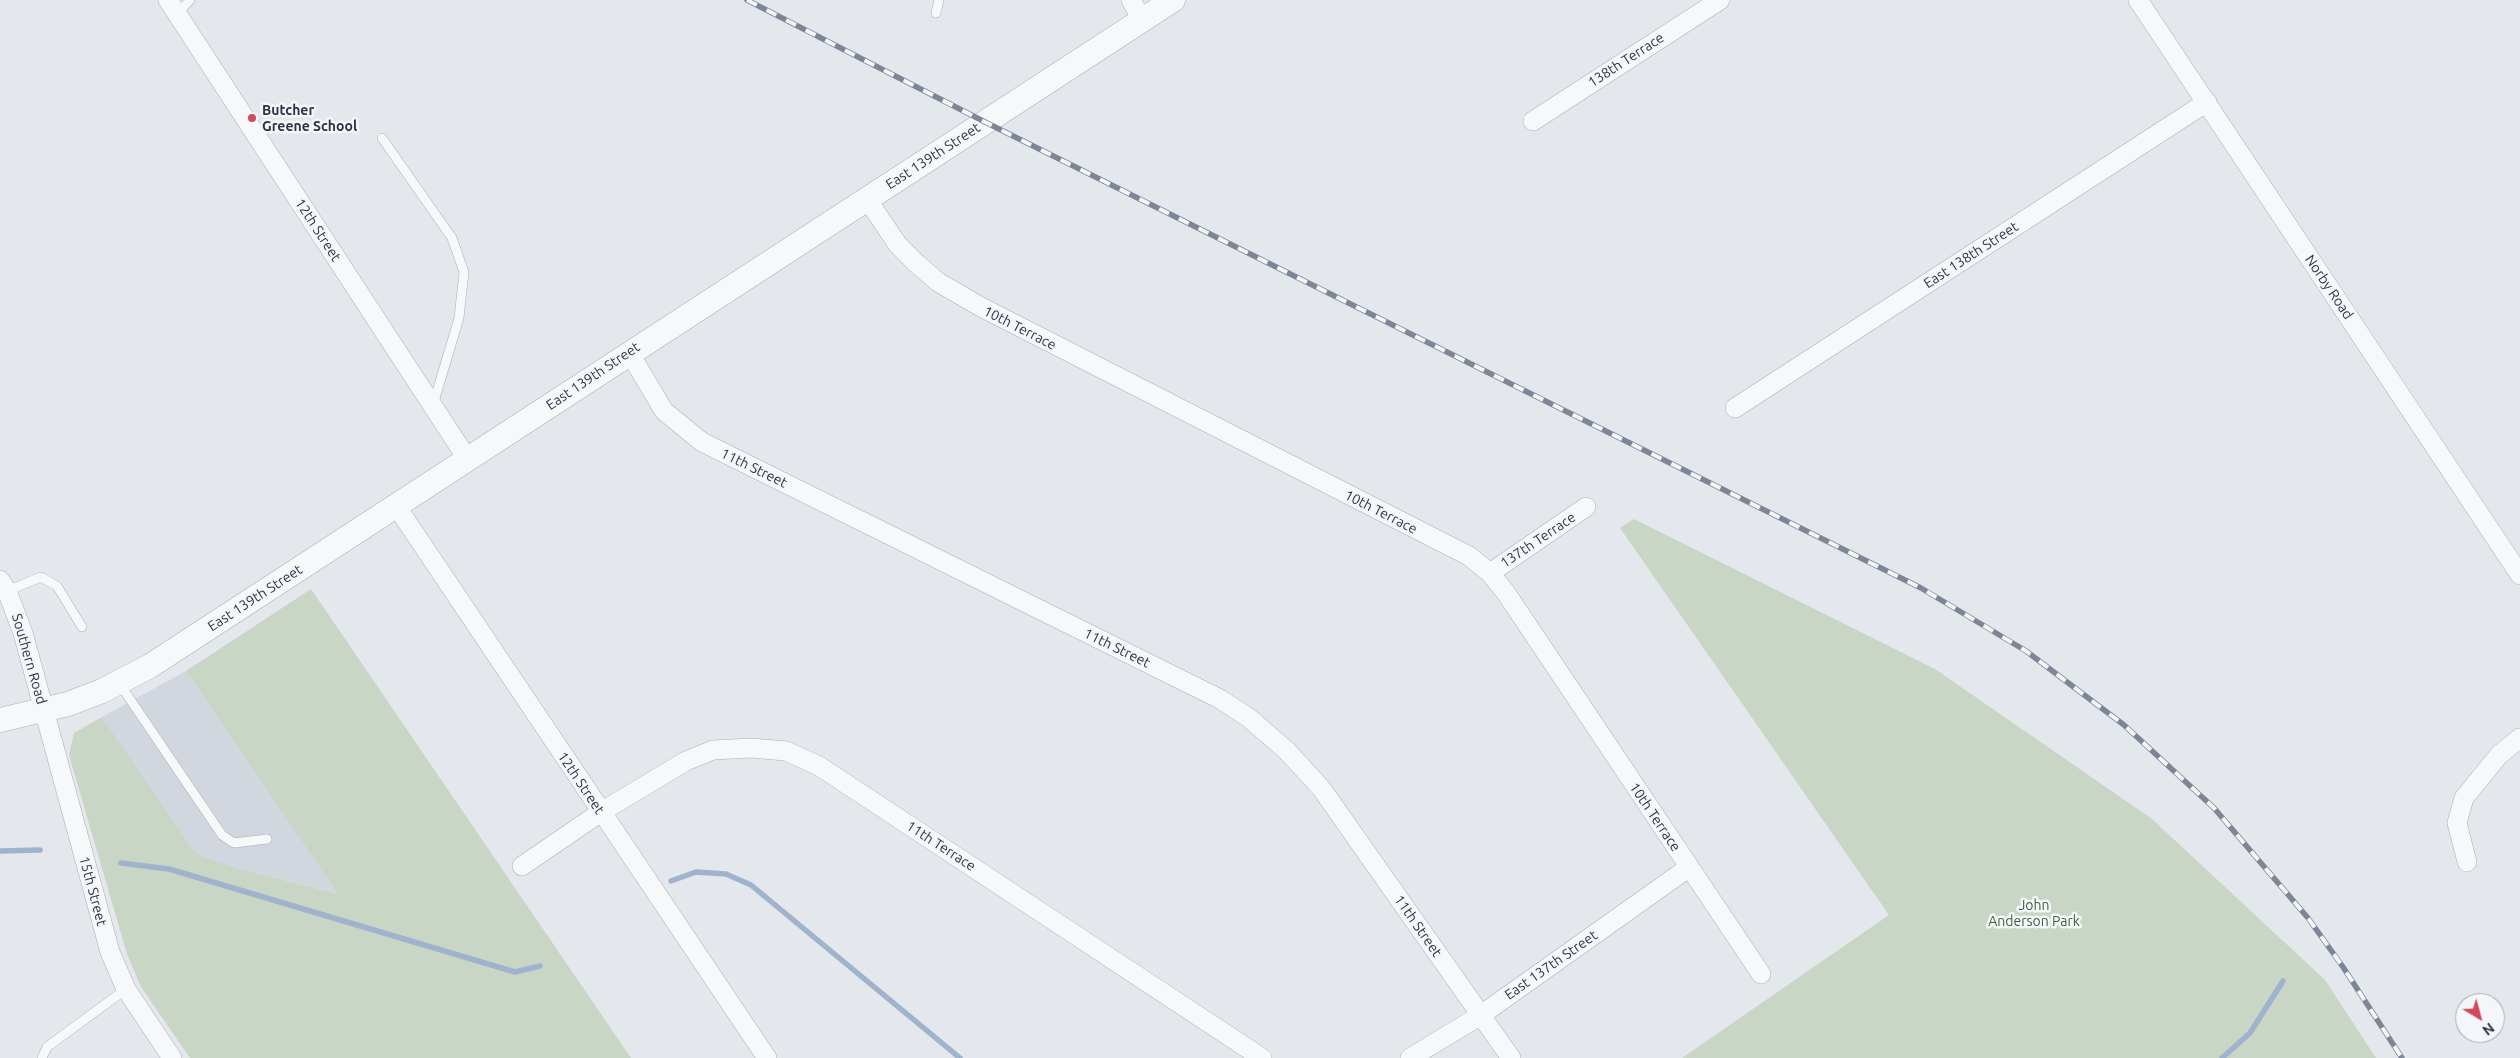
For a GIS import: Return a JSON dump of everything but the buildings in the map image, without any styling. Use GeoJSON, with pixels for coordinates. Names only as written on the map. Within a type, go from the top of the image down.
{"type":"FeatureCollection","features":[{"type":"Feature","properties":{"kind":"street","name":"East 139th Street"},"geometry":{"type":"LineString","coordinates":[[0,720],[68,704],[119,683],[150,666],[468,460],[629,352],[867,199],[1136,10],[1172,0]]}},
{"type":"Feature","properties":{"kind":"street","name":"138th Terrace"},"geometry":{"type":"LineString","coordinates":[[1532,121],[1720,0]]}},
{"type":"Feature","properties":{"kind":"street","name":"Norby Road"},"geometry":{"type":"LineString","coordinates":[[2138,0],[2520,574]]}},
{"type":"Feature","properties":{"kind":"street","name":"12th Street"},"geometry":{"type":"LineString","coordinates":[[173,7],[468,460]]}},
{"type":"Feature","properties":{"kind":"street","name":"East 138th Street"},"geometry":{"type":"LineString","coordinates":[[1735,408],[2207,102]]}},
{"type":"Feature","properties":{"kind":"street","name":"10th Terrace"},"geometry":{"type":"LineString","coordinates":[[867,199],[898,245],[916,263],[947,287],[989,312],[1468,556],[1490,573],[1521,614],[1688,868],[1761,974]]}},
{"type":"Feature","properties":{"kind":"street","name":"11th Street"},"geometry":{"type":"LineString","coordinates":[[629,352],[664,411],[702,442],[1220,699],[1249,718],[1287,751],[1321,788],[1511,1058]]}},
{"type":"Feature","properties":{"kind":"street","name":"12th Street"},"geometry":{"type":"LineString","coordinates":[[397,506],[767,1058]]}},
{"type":"Feature","properties":{"kind":"street","name":"137th Terrace"},"geometry":{"type":"LineString","coordinates":[[1490,573],[1586,507]]}},
{"type":"Feature","properties":{"kind":"street","name":"Southern Road"},"geometry":{"type":"LineString","coordinates":[[3,585],[23,633],[44,711]]}},
{"type":"Feature","properties":{"kind":"street","name":"15th Street"},"geometry":{"type":"LineString","coordinates":[[44,711],[110,952],[126,989],[172,1058]]}},
{"type":"Feature","properties":{"kind":"street"},"geometry":{"type":"LineString","coordinates":[[2467,862],[2457,823],[2464,798],[2499,755],[2520,738]]}},
{"type":"Feature","properties":{"kind":"street","name":"11th Terrace"},"geometry":{"type":"LineString","coordinates":[[601,812],[686,761],[713,750],[751,748],[786,751],[827,772],[1262,1058]]}},
{"type":"Feature","properties":{"kind":"street"},"geometry":{"type":"LineString","coordinates":[[522,866],[601,812]]}},
{"type":"Feature","properties":{"kind":"street","name":"East 137th Street"},"geometry":{"type":"LineString","coordinates":[[1410,1058],[1481,1015],[1688,868]]}},
{"type":"Feature","properties":{"kind":"lane"},"geometry":{"type":"LineString","coordinates":[[173,7],[190,0]]}},
{"type":"Feature","properties":{"kind":"lane"},"geometry":{"type":"LineString","coordinates":[[936,12],[939,0]]}},
{"type":"Feature","properties":{"kind":"lane"},"geometry":{"type":"LineString","coordinates":[[382,138],[452,238],[464,272],[459,318],[433,406]]}},
{"type":"Feature","properties":{"kind":"lane"},"geometry":{"type":"LineString","coordinates":[[3,585],[41,577],[57,586],[82,627]]}},
{"type":"Feature","properties":{"kind":"lane"},"geometry":{"type":"LineString","coordinates":[[119,683],[222,835],[234,843],[267,839]]}},
{"type":"Feature","properties":{"kind":"lane"},"geometry":{"type":"LineString","coordinates":[[42,1058],[47,1047],[126,989]]}},
{"type":"Feature","properties":{"kind":"shaded area"},"geometry":{"type":"Polygon","coordinates":[[[186,671],[339,894],[237,868],[195,854],[102,717],[186,671]]]}},
{"type":"Feature","properties":{"kind":"green space","name":"John Anderson Park"},"geometry":{"type":"Polygon","coordinates":[[[1634,519],[1935,669],[2152,819],[2325,980],[2376,1058],[1682,1058],[1889,915],[1620,528],[1634,519]]]}},
{"type":"Feature","properties":{"kind":"green space"},"geometry":{"type":"Polygon","coordinates":[[[311,589],[631,1058],[190,1058],[141,987],[127,954],[69,755],[74,733],[102,717],[196,854],[237,868],[338,894],[186,671],[311,589]]]}},
{"type":"Feature","properties":{"kind":"waterway"},"geometry":{"type":"LineString","coordinates":[[0,851],[40,850]]}},
{"type":"Feature","properties":{"kind":"waterway"},"geometry":{"type":"LineString","coordinates":[[121,863],[169,869],[515,972],[540,966]]}},
{"type":"Feature","properties":{"kind":"waterway"},"geometry":{"type":"LineString","coordinates":[[671,881],[696,872],[726,874],[751,885],[960,1058]]}},
{"type":"Feature","properties":{"kind":"waterway"},"geometry":{"type":"LineString","coordinates":[[2222,1058],[2250,1033],[2283,981]]}},
{"type":"Feature","properties":{"kind":"railway"},"geometry":{"type":"LineString","coordinates":[[747,0],[985,122],[1921,588],[2026,651],[2124,725],[2214,808],[2308,918],[2343,967],[2402,1058]]}},
{"type":"Feature","properties":{"kind":"place","name":"Butcher Greene School"},"geometry":{"type":"Point","coordinates":[252,118]}}]}
